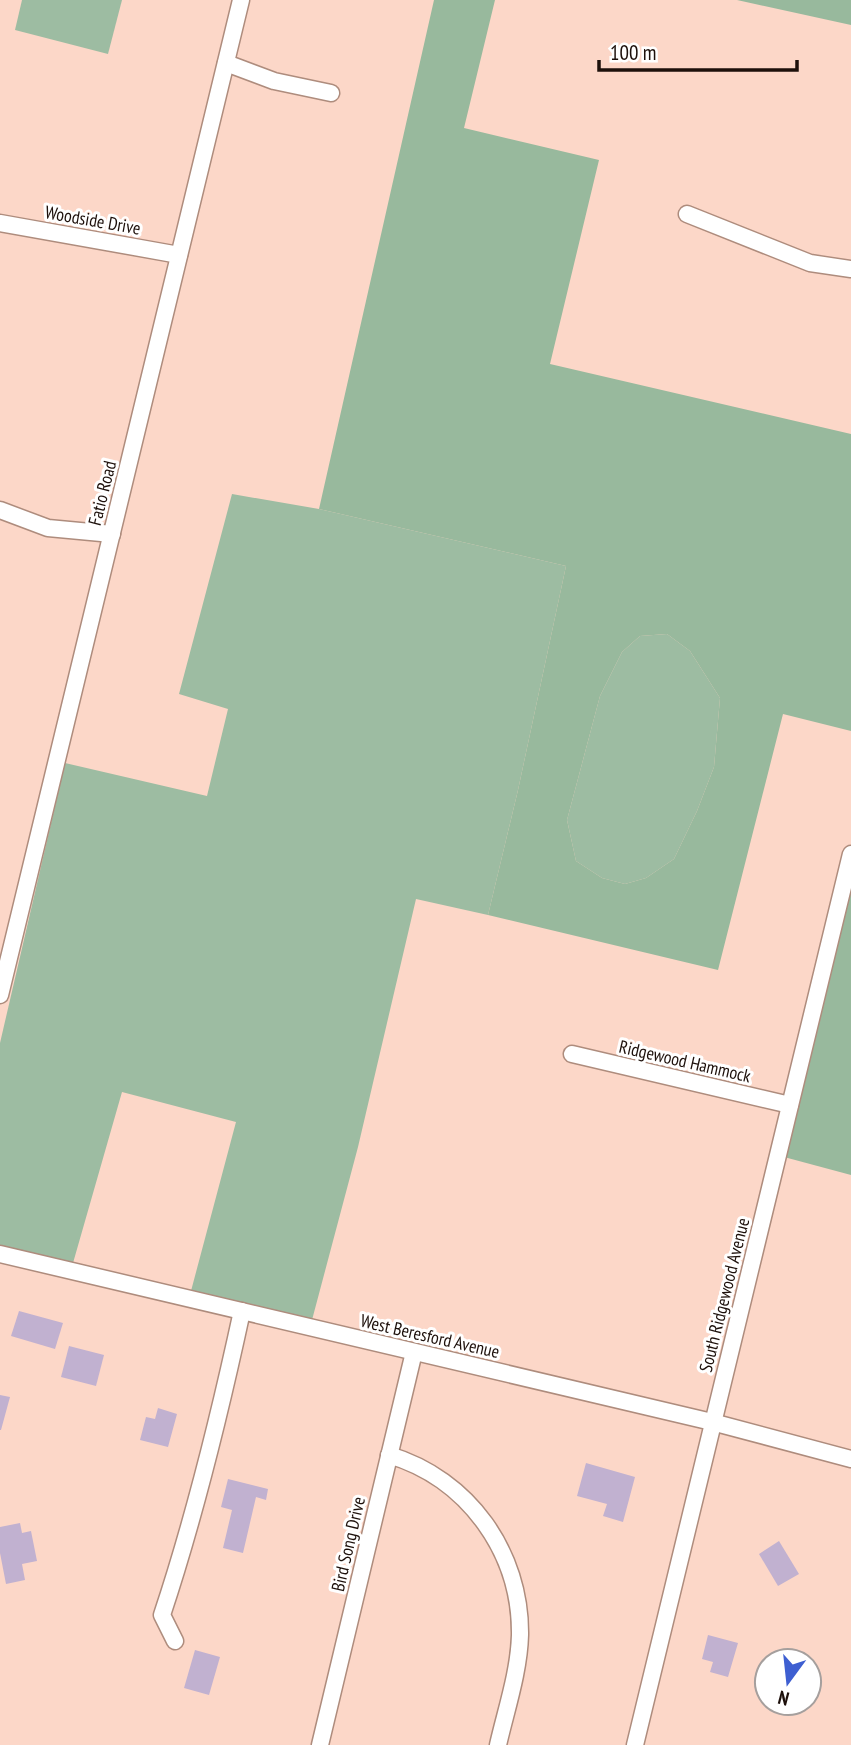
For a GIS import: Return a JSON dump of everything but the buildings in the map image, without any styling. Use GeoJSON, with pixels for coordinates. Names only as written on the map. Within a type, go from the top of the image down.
{"type":"FeatureCollection","features":[{"type":"Feature","properties":{"kind":"street","name":"Fatio Road"},"geometry":{"type":"LineString","coordinates":[[0,995],[241,0]]}},
{"type":"Feature","properties":{"kind":"street"},"geometry":{"type":"LineString","coordinates":[[226,63],[274,81],[331,93]]}},
{"type":"Feature","properties":{"kind":"street"},"geometry":{"type":"LineString","coordinates":[[687,214],[810,263],[851,269]]}},
{"type":"Feature","properties":{"kind":"street","name":"Woodside Drive"},"geometry":{"type":"LineString","coordinates":[[0,223],[179,255]]}},
{"type":"Feature","properties":{"kind":"street"},"geometry":{"type":"LineString","coordinates":[[0,510],[48,528],[112,534]]}},
{"type":"Feature","properties":{"kind":"street","name":"South Ridgewood Avenue"},"geometry":{"type":"LineString","coordinates":[[635,1745],[851,854]]}},
{"type":"Feature","properties":{"kind":"street","name":"Ridgewood Hammock"},"geometry":{"type":"LineString","coordinates":[[572,1054],[790,1105]]}},
{"type":"Feature","properties":{"kind":"street","name":"West Beresford Avenue"},"geometry":{"type":"LineString","coordinates":[[0,1254],[712,1422],[851,1459]]}},
{"type":"Feature","properties":{"kind":"street"},"geometry":{"type":"LineString","coordinates":[[175,1641],[162,1615],[180,1563],[220,1415],[242,1311]]}},
{"type":"Feature","properties":{"kind":"street","name":"Bird Song Drive"},"geometry":{"type":"LineString","coordinates":[[320,1745],[414,1352]]}},
{"type":"Feature","properties":{"kind":"street"},"geometry":{"type":"LineString","coordinates":[[389,1455],[406,1460],[449,1484],[477,1511],[497,1540],[511,1570],[519,1605],[520,1639],[512,1688],[498,1745]]}},
{"type":"Feature","properties":{"kind":"green space"},"geometry":{"type":"Polygon","coordinates":[[[22,0],[122,0],[108,54],[15,30],[22,0]]]}},
{"type":"Feature","properties":{"kind":"green space"},"geometry":{"type":"Polygon","coordinates":[[[434,0],[495,0],[464,128],[599,160],[550,364],[851,434],[851,731],[783,714],[718,970],[488,915],[566,566],[319,509],[434,0]],[[667,634],[640,636],[622,652],[600,696],[567,820],[576,861],[602,878],[625,884],[646,878],[674,859],[697,811],[714,767],[720,698],[690,651],[667,634]]]}},
{"type":"Feature","properties":{"kind":"green space"},"geometry":{"type":"Polygon","coordinates":[[[737,0],[851,0],[851,25],[737,0]]]}},
{"type":"Feature","properties":{"kind":"green space"},"geometry":{"type":"Polygon","coordinates":[[[232,494],[319,509],[566,566],[488,915],[416,899],[358,1147],[312,1320],[191,1291],[236,1122],[122,1092],[73,1263],[0,1246],[0,1043],[65,763],[207,796],[228,709],[179,694],[232,494]]]}},
{"type":"Feature","properties":{"kind":"green space"},"geometry":{"type":"Polygon","coordinates":[[[667,634],[690,651],[720,698],[714,767],[674,859],[646,878],[625,884],[602,878],[576,861],[567,820],[600,696],[622,652],[640,636],[667,634]]]}},
{"type":"Feature","properties":{"kind":"green space"},"geometry":{"type":"Polygon","coordinates":[[[851,883],[851,1175],[784,1157],[851,883]]]}}]}
